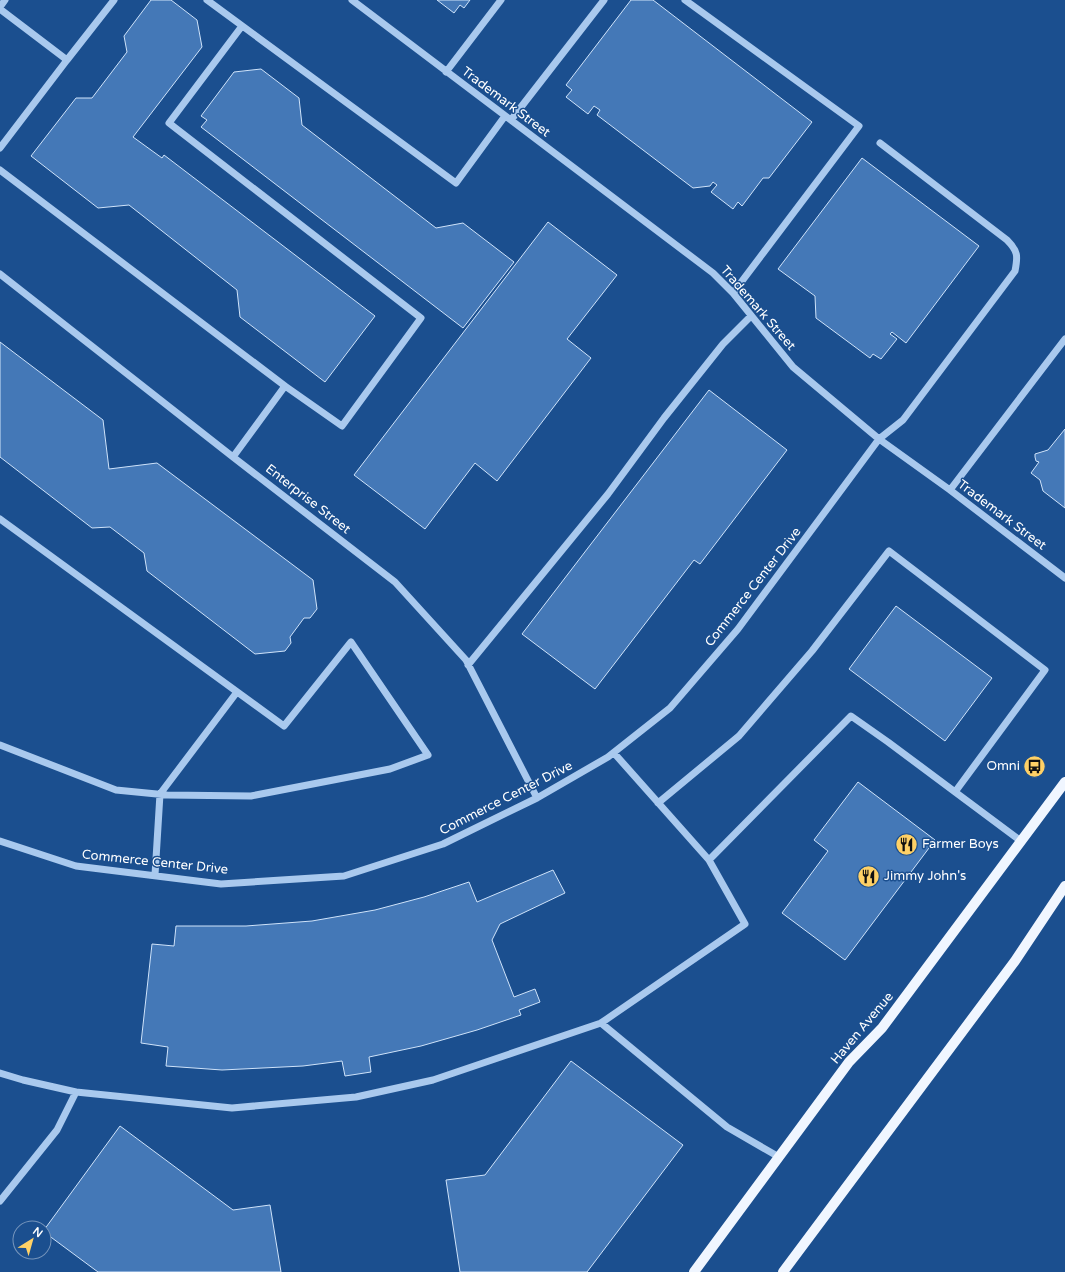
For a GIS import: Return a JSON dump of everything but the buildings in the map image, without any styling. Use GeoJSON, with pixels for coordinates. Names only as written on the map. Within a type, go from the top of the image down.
{"type":"FeatureCollection","features":[{"type":"Feature","properties":{"kind":"main road","name":"Haven Avenue"},"geometry":{"type":"LineString","coordinates":[[694,1272],[849,1062],[882,1028],[1065,782]]}},
{"type":"Feature","properties":{"kind":"main road"},"geometry":{"type":"LineString","coordinates":[[783,1272],[1015,961],[1065,886]]}},
{"type":"Feature","properties":{"kind":"street"},"geometry":{"type":"LineString","coordinates":[[5,0],[0,8],[67,60]]}},
{"type":"Feature","properties":{"kind":"street"},"geometry":{"type":"LineString","coordinates":[[0,148],[114,0]]}},
{"type":"Feature","properties":{"kind":"street"},"geometry":{"type":"LineString","coordinates":[[207,0],[456,183],[604,0]]}},
{"type":"Feature","properties":{"kind":"street","name":"Trademark Street"},"geometry":{"type":"LineString","coordinates":[[352,0],[713,273],[733,293],[793,367],[879,439],[950,490],[1065,578]]}},
{"type":"Feature","properties":{"kind":"street"},"geometry":{"type":"LineString","coordinates":[[446,72],[501,0]]}},
{"type":"Feature","properties":{"kind":"street"},"geometry":{"type":"LineString","coordinates":[[685,0],[859,126],[733,293]]}},
{"type":"Feature","properties":{"kind":"street"},"geometry":{"type":"LineString","coordinates":[[0,170],[285,386],[342,426],[421,318],[170,123],[242,26]]}},
{"type":"Feature","properties":{"kind":"street","name":"Commerce Center Drive"},"geometry":{"type":"LineString","coordinates":[[0,841],[76,866],[220,884],[344,876],[443,844],[537,798],[614,753],[670,708],[733,635],[879,439],[903,420],[1015,271],[1018,258],[1014,248],[1007,240],[880,143]]}},
{"type":"Feature","properties":{"kind":"street","name":"Enterprise Street"},"geometry":{"type":"LineString","coordinates":[[0,274],[395,582],[466,660],[537,798]]}},
{"type":"Feature","properties":{"kind":"street"},"geometry":{"type":"LineString","coordinates":[[468,664],[608,494],[664,418],[722,344],[751,316]]}},
{"type":"Feature","properties":{"kind":"street"},"geometry":{"type":"LineString","coordinates":[[950,490],[1065,339]]}},
{"type":"Feature","properties":{"kind":"street"},"geometry":{"type":"LineString","coordinates":[[233,457],[285,386]]}},
{"type":"Feature","properties":{"kind":"street"},"geometry":{"type":"LineString","coordinates":[[0,519],[284,726],[351,642],[428,755],[390,769],[251,796],[160,794],[116,790],[0,746]]}},
{"type":"Feature","properties":{"kind":"street"},"geometry":{"type":"LineString","coordinates":[[658,803],[739,736],[812,651],[889,550],[1044,670],[955,792]]}},
{"type":"Feature","properties":{"kind":"street"},"geometry":{"type":"LineString","coordinates":[[155,875],[160,794],[237,692]]}},
{"type":"Feature","properties":{"kind":"street"},"geometry":{"type":"LineString","coordinates":[[709,860],[851,716],[1021,841]]}},
{"type":"Feature","properties":{"kind":"street"},"geometry":{"type":"LineString","coordinates":[[0,1073],[22,1080],[76,1092],[232,1108],[356,1097],[433,1080],[601,1023],[745,924],[709,860],[614,753]]}},
{"type":"Feature","properties":{"kind":"street"},"geometry":{"type":"LineString","coordinates":[[601,1023],[727,1127],[779,1157]]}},
{"type":"Feature","properties":{"kind":"street"},"geometry":{"type":"LineString","coordinates":[[0,1201],[57,1130],[76,1092]]}},
{"type":"Feature","properties":{"kind":"place","name":"Omni"},"geometry":{"type":"Point","coordinates":[1035,766]}},
{"type":"Feature","properties":{"kind":"place","name":"Farmer Boys"},"geometry":{"type":"Point","coordinates":[907,844]}},
{"type":"Feature","properties":{"kind":"place","name":"Jimmy John's"},"geometry":{"type":"Point","coordinates":[868,876]}}]}
